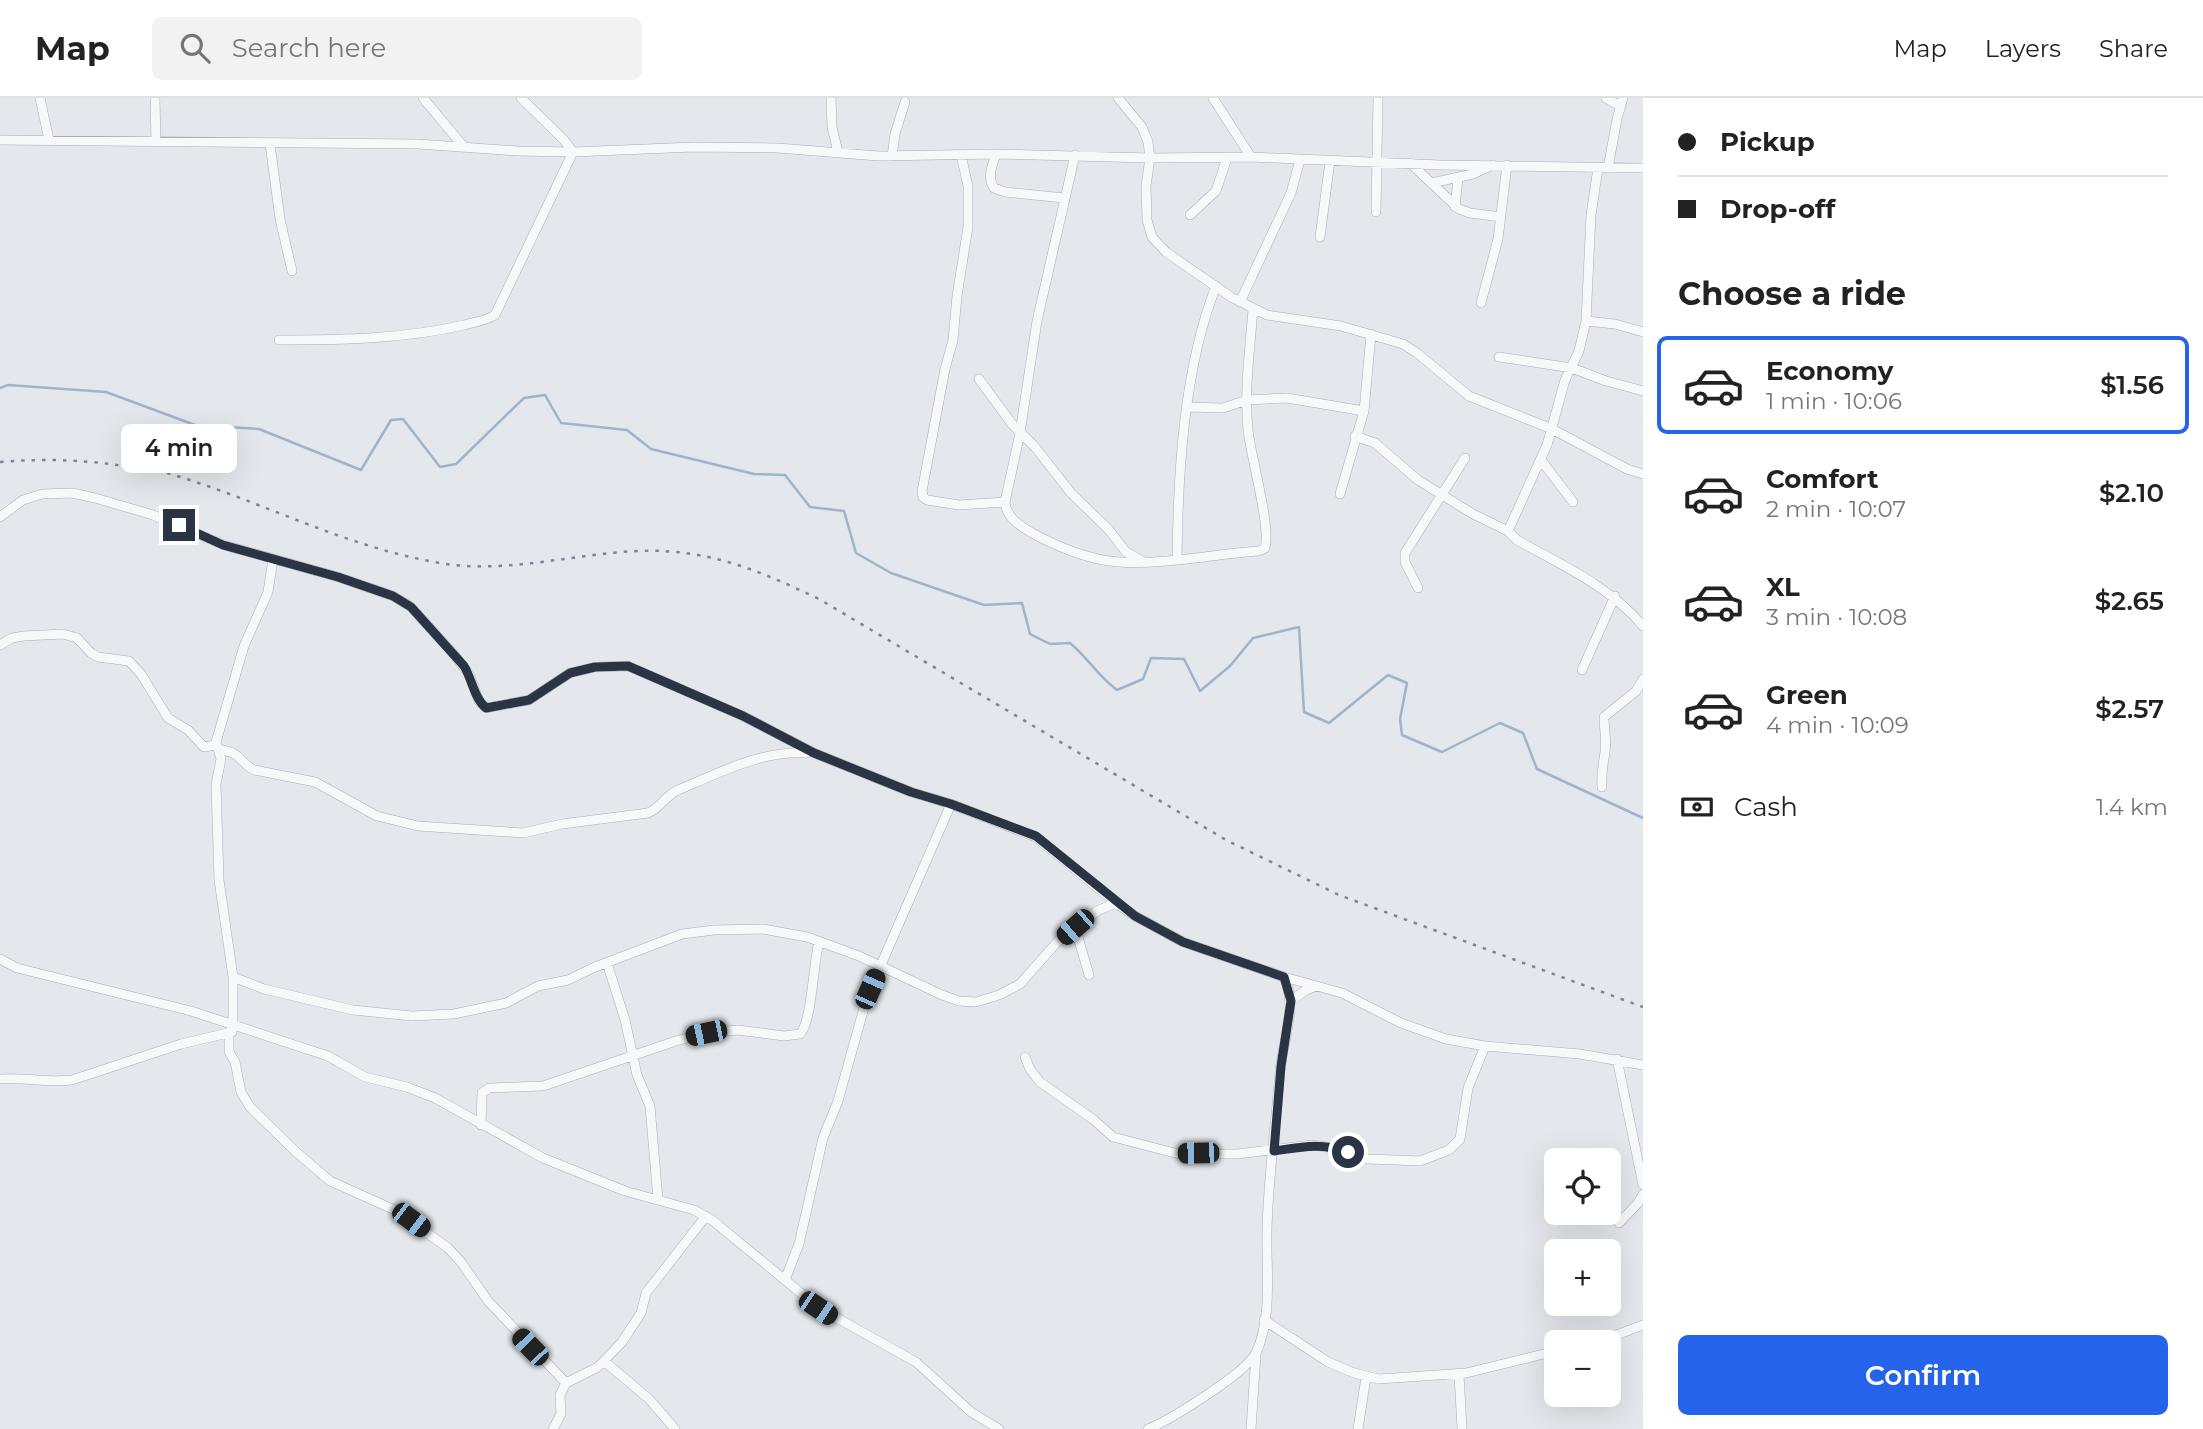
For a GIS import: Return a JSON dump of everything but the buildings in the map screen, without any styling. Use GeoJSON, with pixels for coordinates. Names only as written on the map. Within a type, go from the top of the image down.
{"type":"FeatureCollection","features":[{"type":"Feature","properties":{"kind":"street"},"geometry":{"type":"LineString","coordinates":[[40,98],[49,140]]}},
{"type":"Feature","properties":{"kind":"street"},"geometry":{"type":"LineString","coordinates":[[155,98],[156,142]]}},
{"type":"Feature","properties":{"kind":"street"},"geometry":{"type":"LineString","coordinates":[[423,98],[464,147]]}},
{"type":"Feature","properties":{"kind":"street"},"geometry":{"type":"LineString","coordinates":[[521,98],[573,152]]}},
{"type":"Feature","properties":{"kind":"street"},"geometry":{"type":"LineString","coordinates":[[831,98],[832,127],[838,152]]}},
{"type":"Feature","properties":{"kind":"street"},"geometry":{"type":"LineString","coordinates":[[1118,98],[1144,131],[1150,158],[1146,186],[1147,213],[1152,237],[1166,252],[1253,309],[1277,317],[1326,323],[1371,334],[1410,348],[1469,396],[1552,429],[1627,469],[1643,474]]}},
{"type":"Feature","properties":{"kind":"street"},"geometry":{"type":"LineString","coordinates":[[1213,98],[1251,158]]}},
{"type":"Feature","properties":{"kind":"street"},"geometry":{"type":"LineString","coordinates":[[1376,212],[1378,98]]}},
{"type":"Feature","properties":{"kind":"street"},"geometry":{"type":"LineString","coordinates":[[1508,531],[1541,460],[1565,380],[1579,351],[1586,321],[1591,215],[1622,102],[1606,98]]}},
{"type":"Feature","properties":{"kind":"street"},"geometry":{"type":"LineString","coordinates":[[892,156],[895,134],[905,102]]}},
{"type":"Feature","properties":{"kind":"street"},"geometry":{"type":"LineString","coordinates":[[0,140],[418,144],[573,152],[694,147],[778,148],[892,156],[1075,155],[1643,168]]}},
{"type":"Feature","properties":{"kind":"street"},"geometry":{"type":"LineString","coordinates":[[270,144],[277,204],[292,271]]}},
{"type":"Feature","properties":{"kind":"street"},"geometry":{"type":"LineString","coordinates":[[279,341],[406,335],[452,328],[495,315],[573,152]]}},
{"type":"Feature","properties":{"kind":"street"},"geometry":{"type":"LineString","coordinates":[[996,154],[990,171],[993,188],[1005,192],[1064,198]]}},
{"type":"Feature","properties":{"kind":"street"},"geometry":{"type":"LineString","coordinates":[[961,155],[968,186],[968,228],[953,340],[945,369],[923,497],[959,505],[1005,502]]}},
{"type":"Feature","properties":{"kind":"street"},"geometry":{"type":"LineString","coordinates":[[1075,155],[1037,321],[1020,433],[1005,502],[1006,511],[1016,522],[1052,543],[1105,560],[1143,562],[1259,551],[1265,548],[1266,531],[1251,450],[1247,400],[1253,309]]}},
{"type":"Feature","properties":{"kind":"street"},"geometry":{"type":"LineString","coordinates":[[1190,215],[1216,191],[1227,158]]}},
{"type":"Feature","properties":{"kind":"street"},"geometry":{"type":"LineString","coordinates":[[1240,302],[1291,192],[1300,160]]}},
{"type":"Feature","properties":{"kind":"street"},"geometry":{"type":"LineString","coordinates":[[1320,237],[1330,161]]}},
{"type":"Feature","properties":{"kind":"street"},"geometry":{"type":"LineString","coordinates":[[1410,163],[1455,207],[1470,214],[1501,217]]}},
{"type":"Feature","properties":{"kind":"street"},"geometry":{"type":"LineString","coordinates":[[1431,183],[1481,172],[1493,165]]}},
{"type":"Feature","properties":{"kind":"street"},"geometry":{"type":"LineString","coordinates":[[1481,303],[1496,245],[1507,165]]}},
{"type":"Feature","properties":{"kind":"street"},"geometry":{"type":"LineString","coordinates":[[1455,207],[1458,178]]}},
{"type":"Feature","properties":{"kind":"street"},"geometry":{"type":"LineString","coordinates":[[1177,559],[1187,407],[1200,331],[1216,286]]}},
{"type":"Feature","properties":{"kind":"street"},"geometry":{"type":"LineString","coordinates":[[1586,321],[1615,324],[1643,332]]}},
{"type":"Feature","properties":{"kind":"street"},"geometry":{"type":"LineString","coordinates":[[1340,494],[1364,411],[1371,334]]}},
{"type":"Feature","properties":{"kind":"street"},"geometry":{"type":"LineString","coordinates":[[1499,357],[1516,357],[1572,368],[1643,391]]}},
{"type":"Feature","properties":{"kind":"street"},"geometry":{"type":"LineString","coordinates":[[979,379],[1071,493],[1114,536],[1126,552],[1143,562]]}},
{"type":"Feature","properties":{"kind":"street"},"geometry":{"type":"LineString","coordinates":[[1187,407],[1223,408],[1247,400],[1298,399],[1364,411]]}},
{"type":"Feature","properties":{"kind":"street"},"geometry":{"type":"LineString","coordinates":[[1355,436],[1381,446],[1407,471],[1440,495],[1508,531],[1517,540],[1615,596],[1643,626]]}},
{"type":"Feature","properties":{"kind":"street"},"geometry":{"type":"LineString","coordinates":[[1418,588],[1405,562],[1405,553],[1465,458]]}},
{"type":"Feature","properties":{"kind":"street"},"geometry":{"type":"LineString","coordinates":[[1541,460],[1573,502]]}},
{"type":"Feature","properties":{"kind":"street"},"geometry":{"type":"LineString","coordinates":[[0,517],[32,496],[72,493],[135,508],[223,545],[338,577],[393,596],[411,607],[464,666],[479,701],[486,708],[529,700],[570,673],[620,665],[635,669],[743,716],[814,753],[911,792],[1036,836],[1116,903],[1183,942],[1353,998],[1429,1034],[1485,1046],[1580,1054],[1643,1065]]}},
{"type":"Feature","properties":{"kind":"street"},"geometry":{"type":"LineString","coordinates":[[273,559],[268,592],[244,646],[217,747],[221,759],[216,789],[219,880],[233,977],[229,1052],[236,1062],[241,1092],[250,1107],[330,1181],[397,1211],[448,1248],[488,1301],[566,1383]]}},
{"type":"Feature","properties":{"kind":"street"},"geometry":{"type":"LineString","coordinates":[[1582,670],[1615,596]]}},
{"type":"Feature","properties":{"kind":"street"},"geometry":{"type":"LineString","coordinates":[[0,645],[15,637],[63,634],[77,638],[91,653],[129,662],[141,674],[170,721],[188,730],[204,747],[217,747],[236,753],[247,766],[254,769],[314,782],[390,821],[418,826],[512,833],[648,813],[654,811],[676,791],[756,759],[789,752],[814,753]]}},
{"type":"Feature","properties":{"kind":"street"},"geometry":{"type":"LineString","coordinates":[[1602,787],[1601,766],[1606,739],[1604,717],[1636,691],[1643,679]]}},
{"type":"Feature","properties":{"kind":"street"},"geometry":{"type":"LineString","coordinates":[[785,1280],[799,1244],[823,1138],[838,1101],[867,997],[951,804]]}},
{"type":"Feature","properties":{"kind":"street"},"geometry":{"type":"LineString","coordinates":[[233,977],[264,989],[353,1010],[432,1016],[496,1006],[537,986],[568,980],[691,932],[764,929],[796,934],[859,956],[943,995],[976,1002],[999,995],[1020,984],[1075,927],[1099,910],[1116,903]]}},
{"type":"Feature","properties":{"kind":"street"},"geometry":{"type":"LineString","coordinates":[[1075,927],[1089,975]]}},
{"type":"Feature","properties":{"kind":"street"},"geometry":{"type":"LineString","coordinates":[[481,1125],[482,1097],[485,1090],[543,1086],[706,1033],[738,1030],[785,1036],[800,1034],[809,1021],[812,976],[819,943]]}},
{"type":"Feature","properties":{"kind":"street"},"geometry":{"type":"LineString","coordinates":[[0,960],[17,968],[191,1011],[231,1028],[246,1030],[328,1056],[365,1077],[422,1092],[543,1158],[625,1191],[706,1216],[832,1317],[916,1362],[971,1412],[999,1429]]}},
{"type":"Feature","properties":{"kind":"street"},"geometry":{"type":"LineString","coordinates":[[607,963],[637,1075],[650,1107],[658,1200]]}},
{"type":"Feature","properties":{"kind":"street"},"geometry":{"type":"LineString","coordinates":[[1251,1429],[1256,1353],[1267,1296],[1267,1230],[1281,1066],[1291,1001],[1284,977]]}},
{"type":"Feature","properties":{"kind":"street"},"geometry":{"type":"LineString","coordinates":[[1291,1001],[1316,986]]}},
{"type":"Feature","properties":{"kind":"street"},"geometry":{"type":"LineString","coordinates":[[0,1079],[55,1082],[72,1080],[231,1028]]}},
{"type":"Feature","properties":{"kind":"street"},"geometry":{"type":"LineString","coordinates":[[1026,1056],[1030,1069],[1040,1082],[1094,1120],[1113,1137],[1180,1153],[1237,1154],[1320,1145],[1334,1147],[1361,1158],[1405,1162],[1431,1158],[1449,1150],[1460,1139],[1468,1088],[1485,1046]]}},
{"type":"Feature","properties":{"kind":"street"},"geometry":{"type":"LineString","coordinates":[[1617,1059],[1641,1161],[1643,1185]]}},
{"type":"Feature","properties":{"kind":"street"},"geometry":{"type":"LineString","coordinates":[[1621,1221],[1642,1198]]}},
{"type":"Feature","properties":{"kind":"street"},"geometry":{"type":"LineString","coordinates":[[553,1429],[561,1414],[560,1395],[566,1383],[592,1371],[604,1361],[638,1318],[651,1287],[706,1216]]}},
{"type":"Feature","properties":{"kind":"street"},"geometry":{"type":"LineString","coordinates":[[1264,1321],[1328,1362],[1366,1377],[1379,1379],[1459,1374],[1544,1354]]}},
{"type":"Feature","properties":{"kind":"street"},"geometry":{"type":"LineString","coordinates":[[1621,1333],[1643,1325]]}},
{"type":"Feature","properties":{"kind":"street"},"geometry":{"type":"LineString","coordinates":[[1147,1429],[1204,1396],[1246,1365],[1256,1353]]}},
{"type":"Feature","properties":{"kind":"street"},"geometry":{"type":"LineString","coordinates":[[604,1361],[649,1399],[675,1429]]}},
{"type":"Feature","properties":{"kind":"street"},"geometry":{"type":"LineString","coordinates":[[1459,1374],[1462,1429]]}},
{"type":"Feature","properties":{"kind":"street"},"geometry":{"type":"LineString","coordinates":[[1358,1429],[1366,1377]]}},
{"type":"Feature","properties":{"kind":"waterway"},"geometry":{"type":"LineString","coordinates":[[0,388],[8,385],[106,392],[195,425],[259,429],[361,470],[391,420],[403,419],[440,467],[456,464],[524,398],[545,395],[561,423],[627,430],[651,449],[754,474],[785,475],[810,507],[844,511],[856,553],[891,573],[984,605],[1022,603],[1030,634],[1050,644],[1070,643],[1117,690],[1143,679],[1151,658],[1184,659],[1200,691],[1230,666],[1253,638],[1299,627],[1304,712],[1329,723],[1388,675],[1407,683],[1400,719],[1402,735],[1442,752],[1500,723],[1523,733],[1537,769],[1643,818]]}},
{"type":"Feature","properties":{"kind":"railway"},"geometry":{"type":"LineString","coordinates":[[0,462],[86,462],[165,472],[342,537],[410,557],[446,564],[518,565],[613,553],[662,551],[709,557],[753,570],[819,599],[1226,840],[1339,895],[1643,1007]]}},
{"type":"Feature","properties":{"kind":"route"},"geometry":{"type":"LineString","coordinates":[[179,525],[223,545],[338,577],[401,600],[417,613],[464,666],[479,701],[486,708],[529,700],[570,673],[595,667],[628,666],[743,716],[814,753],[911,792],[1036,836],[1135,916],[1183,942],[1284,977],[1291,1001],[1281,1066],[1274,1151],[1320,1145],[1348,1152]]}}]}
